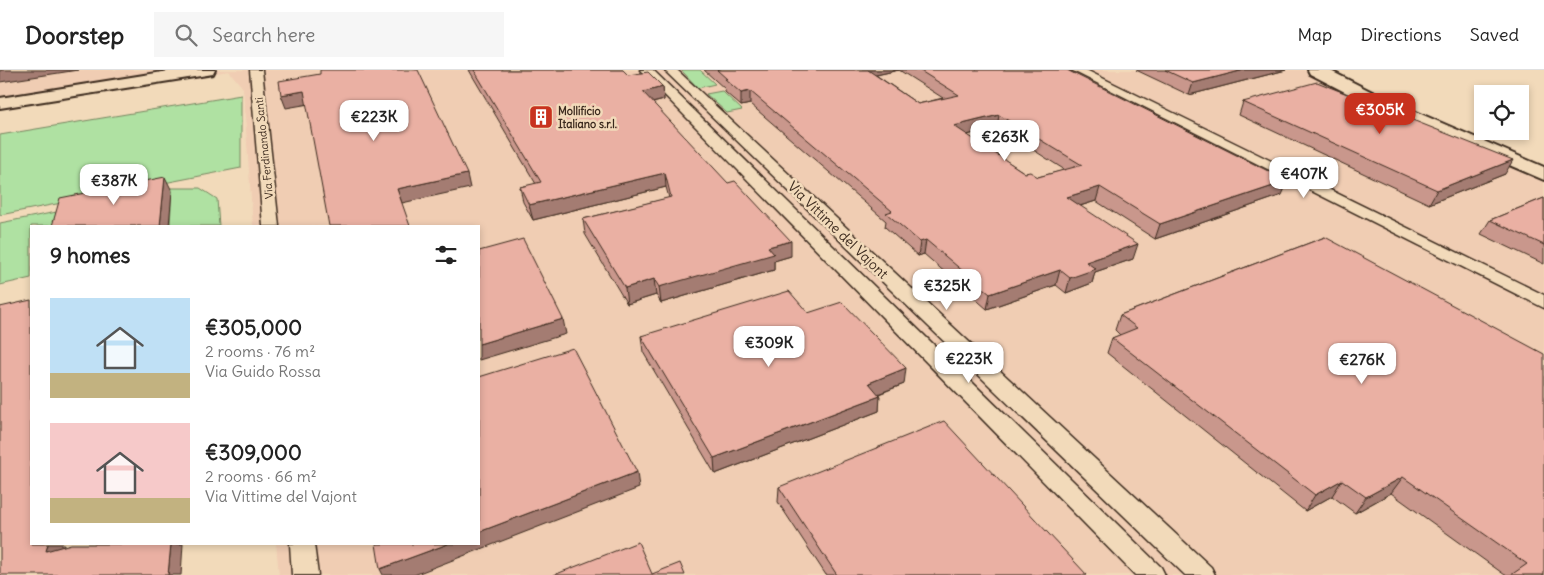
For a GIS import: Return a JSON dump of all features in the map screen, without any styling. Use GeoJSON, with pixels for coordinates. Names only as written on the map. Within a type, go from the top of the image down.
{"type":"FeatureCollection","features":[{"type":"Feature","properties":{"kind":"street"},"geometry":{"type":"LineString","coordinates":[[0,96],[165,70]]}},
{"type":"Feature","properties":{"kind":"street"},"geometry":{"type":"LineString","coordinates":[[0,103],[207,70]]}},
{"type":"Feature","properties":{"kind":"street","name":"Via Ferdinando Santi"},"geometry":{"type":"LineString","coordinates":[[256,70],[271,225]]}},
{"type":"Feature","properties":{"kind":"street","name":"Via Vittime del Vajont"},"geometry":{"type":"LineString","coordinates":[[646,70],[1152,575]]}},
{"type":"Feature","properties":{"kind":"street","name":"Via Vittime del Vajont"},"geometry":{"type":"LineString","coordinates":[[670,70],[1202,575]]}},
{"type":"Feature","properties":{"kind":"street"},"geometry":{"type":"LineString","coordinates":[[1077,70],[1544,302]]}},
{"type":"Feature","properties":{"kind":"street"},"geometry":{"type":"LineString","coordinates":[[1316,70],[1405,114],[1544,174]]}},
{"type":"Feature","properties":{"kind":"street"},"geometry":{"type":"LineString","coordinates":[[1330,70],[1418,112],[1544,165]]}},
{"type":"Feature","properties":{"kind":"street"},"geometry":{"type":"LineString","coordinates":[[846,270],[871,262]]}},
{"type":"Feature","properties":{"kind":"street"},"geometry":{"type":"LineString","coordinates":[[949,373],[977,362]]}},
{"type":"Feature","properties":{"kind":"street"},"geometry":{"type":"LineString","coordinates":[[302,545],[305,575]]}},
{"type":"Feature","properties":{"kind":"shaded area"},"geometry":{"type":"Polygon","coordinates":[[[0,70],[1305,70],[1355,97],[1544,180],[1544,575],[279,575],[276,545],[480,545],[480,225],[253,225],[243,88],[229,71],[0,107],[0,70]]]}},
{"type":"Feature","properties":{"kind":"green space"},"geometry":{"type":"Polygon","coordinates":[[[681,70],[700,70],[715,84],[698,88],[681,70]]]}},
{"type":"Feature","properties":{"kind":"green space"},"geometry":{"type":"Polygon","coordinates":[[[722,91],[742,110],[727,113],[706,94],[722,91]]]}},
{"type":"Feature","properties":{"kind":"green space"},"geometry":{"type":"Polygon","coordinates":[[[241,95],[241,168],[0,215],[0,135],[241,95]]]}},
{"type":"Feature","properties":{"kind":"green space"},"geometry":{"type":"Polygon","coordinates":[[[172,188],[200,188],[217,199],[219,225],[170,225],[172,188]]]}},
{"type":"Feature","properties":{"kind":"green space"},"geometry":{"type":"Polygon","coordinates":[[[67,210],[62,225],[30,225],[30,278],[0,285],[0,223],[67,210]]]}},
{"type":"Feature","properties":{"kind":"building"},"geometry":{"type":"Polygon","coordinates":[[[320,70],[418,70],[467,174],[397,189],[410,225],[329,225],[304,91],[281,95],[279,81],[320,74],[320,70]]]}},
{"type":"Feature","properties":{"kind":"building"},"geometry":{"type":"Polygon","coordinates":[[[474,70],[623,70],[628,75],[648,72],[663,87],[643,92],[728,183],[735,181],[791,241],[768,247],[774,254],[659,287],[654,279],[625,288],[583,219],[671,197],[665,173],[529,205],[520,187],[541,182],[474,70]]]}},
{"type":"Feature","properties":{"kind":"building"},"geometry":{"type":"Polygon","coordinates":[[[717,70],[868,70],[918,104],[959,95],[919,70],[1067,70],[1288,181],[1160,224],[1100,187],[1067,197],[1138,244],[1086,262],[1096,269],[1070,278],[1060,270],[990,294],[926,240],[920,242],[886,213],[892,211],[750,91],[741,93],[725,79],[727,79],[717,70]],[[999,115],[954,126],[1025,173],[1030,172],[1038,177],[1082,165],[999,115]]]}},
{"type":"Feature","properties":{"kind":"building"},"geometry":{"type":"Polygon","coordinates":[[[1165,70],[1244,70],[1193,83],[1165,70]]]}},
{"type":"Feature","properties":{"kind":"building"},"geometry":{"type":"Polygon","coordinates":[[[1317,82],[1513,160],[1437,190],[1243,102],[1317,82]]]}},
{"type":"Feature","properties":{"kind":"building"},"geometry":{"type":"Polygon","coordinates":[[[165,177],[160,225],[52,225],[60,198],[165,177]]]}},
{"type":"Feature","properties":{"kind":"building"},"geometry":{"type":"Polygon","coordinates":[[[1544,198],[1544,245],[1490,220],[1544,198]]]}},
{"type":"Feature","properties":{"kind":"building"},"geometry":{"type":"Polygon","coordinates":[[[1325,237],[1544,354],[1544,575],[1511,575],[1527,564],[1403,477],[1366,497],[1342,480],[1315,495],[1112,338],[1137,328],[1120,315],[1325,237]]]}},
{"type":"Feature","properties":{"kind":"building"},"geometry":{"type":"Polygon","coordinates":[[[523,239],[563,319],[480,344],[480,251],[523,239]]]}},
{"type":"Feature","properties":{"kind":"building"},"geometry":{"type":"Polygon","coordinates":[[[789,291],[808,313],[842,302],[906,368],[869,383],[880,396],[714,458],[641,336],[789,291]]]}},
{"type":"Feature","properties":{"kind":"building"},"geometry":{"type":"Polygon","coordinates":[[[30,300],[30,545],[48,545],[46,551],[67,545],[171,545],[168,575],[0,575],[0,307],[30,300]]]}},
{"type":"Feature","properties":{"kind":"building"},"geometry":{"type":"Polygon","coordinates":[[[573,348],[637,472],[480,532],[480,377],[573,348]]]}},
{"type":"Feature","properties":{"kind":"building"},"geometry":{"type":"Polygon","coordinates":[[[944,421],[1087,575],[837,575],[779,487],[944,421]]]}},
{"type":"Feature","properties":{"kind":"building"},"geometry":{"type":"Polygon","coordinates":[[[638,542],[652,574],[680,563],[685,575],[554,575],[638,542]]]}},
{"type":"Feature","properties":{"kind":"building"},"geometry":{"type":"Polygon","coordinates":[[[376,545],[445,545],[380,569],[376,545]]]}},
{"type":"Feature","properties":{"kind":"place","name":"Mollificio Italiano s.r.l."},"geometry":{"type":"Point","coordinates":[541,117]}}]}
